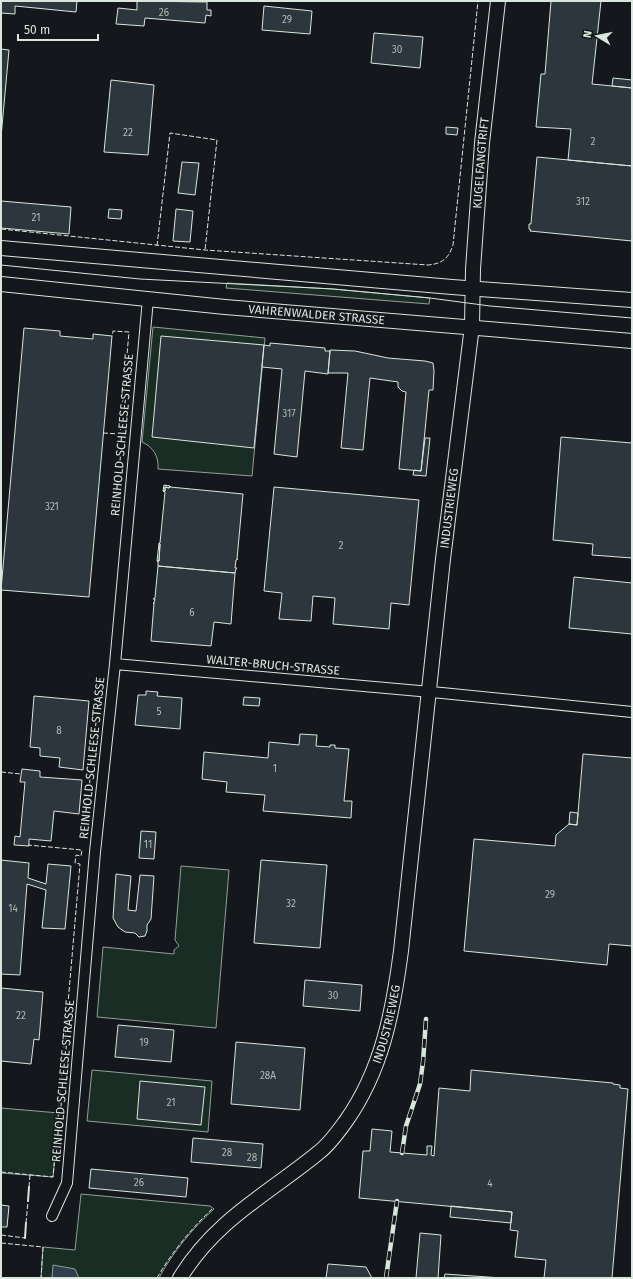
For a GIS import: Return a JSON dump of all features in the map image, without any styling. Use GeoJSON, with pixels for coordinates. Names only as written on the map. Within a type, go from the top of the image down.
{"type":"FeatureCollection","features":[{"type":"Feature","properties":{"kind":"street","name":"KUGELFANGTRIFT"},"geometry":{"type":"LineString","coordinates":[[472,326],[472,288],[482,143],[498,1]]}},
{"type":"Feature","properties":{"kind":"street"},"geometry":{"type":"LineString","coordinates":[[1,248],[244,270],[632,300]]}},
{"type":"Feature","properties":{"kind":"street","name":"VAHRENWALDER STRASSE"},"geometry":{"type":"LineString","coordinates":[[1,284],[276,311],[472,326],[632,341]]}},
{"type":"Feature","properties":{"kind":"street","name":"REINHOLD-SCHLEESE-STRASSE"},"geometry":{"type":"LineString","coordinates":[[52,1216],[67,1183],[95,852],[115,664],[148,299]]}},
{"type":"Feature","properties":{"kind":"street","name":"INDUSTRIEWEG"},"geometry":{"type":"LineString","coordinates":[[180,1278],[187,1266],[207,1242],[228,1221],[320,1152],[338,1132],[359,1103],[376,1067],[388,1030],[401,951],[428,691],[472,326]]}},
{"type":"Feature","properties":{"kind":"street","name":"WALTER-BRUCH-STRASSE"},"geometry":{"type":"LineString","coordinates":[[115,664],[428,691]]}},
{"type":"Feature","properties":{"kind":"street"},"geometry":{"type":"LineString","coordinates":[[428,691],[632,712]]}},
{"type":"Feature","properties":{"kind":"green space"},"geometry":{"type":"Polygon","coordinates":[[[227,283],[333,289],[430,298],[429,304],[226,288],[227,283]]]}},
{"type":"Feature","properties":{"kind":"green space"},"geometry":{"type":"Polygon","coordinates":[[[153,327],[265,338],[252,476],[158,469],[154,452],[149,446],[142,442],[153,327]]]}},
{"type":"Feature","properties":{"kind":"green space"},"geometry":{"type":"Polygon","coordinates":[[[181,866],[229,870],[216,1028],[97,1017],[103,947],[174,954],[174,950],[179,946],[175,940],[181,866]]]}},
{"type":"Feature","properties":{"kind":"green space"},"geometry":{"type":"Polygon","coordinates":[[[92,1070],[212,1081],[208,1132],[87,1121],[92,1070]]]}},
{"type":"Feature","properties":{"kind":"green space"},"geometry":{"type":"Polygon","coordinates":[[[1,1108],[59,1113],[53,1177],[1,1173],[1,1108]]]}},
{"type":"Feature","properties":{"kind":"green space"},"geometry":{"type":"Polygon","coordinates":[[[81,1194],[210,1206],[214,1209],[184,1241],[170,1259],[159,1278],[41,1278],[43,1247],[75,1250],[81,1194]]]}},
{"type":"Feature","properties":{"kind":"water"},"geometry":{"type":"Polygon","coordinates":[[[53,1265],[75,1269],[79,1278],[52,1278],[53,1265]]]}},
{"type":"Feature","properties":{"kind":"building"},"geometry":{"type":"Polygon","coordinates":[[[1,1],[77,1],[76,12],[15,6],[15,14],[1,13],[1,1]]]}},
{"type":"Feature","properties":{"kind":"building"},"geometry":{"type":"Polygon","coordinates":[[[137,1],[207,2],[207,10],[211,10],[211,16],[206,15],[205,23],[145,18],[144,26],[116,24],[118,8],[137,10],[137,1]]]}},
{"type":"Feature","properties":{"kind":"building"},"geometry":{"type":"Polygon","coordinates":[[[551,1],[601,1],[592,84],[632,88],[632,166],[568,160],[571,129],[536,127],[541,74],[545,74],[551,1]]]}},
{"type":"Feature","properties":{"kind":"building"},"geometry":{"type":"Polygon","coordinates":[[[264,6],[312,11],[310,34],[262,30],[264,6]]]}},
{"type":"Feature","properties":{"kind":"building"},"geometry":{"type":"Polygon","coordinates":[[[374,33],[423,37],[420,68],[371,63],[374,33]]]}},
{"type":"Feature","properties":{"kind":"building"},"geometry":{"type":"Polygon","coordinates":[[[1,49],[9,50],[1,137],[1,49]]]}},
{"type":"Feature","properties":{"kind":"building"},"geometry":{"type":"Polygon","coordinates":[[[613,78],[632,80],[632,88],[612,86],[613,78]]]}},
{"type":"Feature","properties":{"kind":"building"},"geometry":{"type":"Polygon","coordinates":[[[111,80],[154,85],[148,155],[104,152],[111,80]]]}},
{"type":"Feature","properties":{"kind":"building"},"geometry":{"type":"Polygon","coordinates":[[[446,127],[458,128],[457,135],[446,134],[446,127]]]}},
{"type":"Feature","properties":{"kind":"building"},"geometry":{"type":"Polygon","coordinates":[[[537,157],[632,166],[632,241],[530,231],[529,224],[531,224],[537,157]]]}},
{"type":"Feature","properties":{"kind":"building"},"geometry":{"type":"Polygon","coordinates":[[[182,162],[199,163],[195,195],[178,193],[182,162]]]}},
{"type":"Feature","properties":{"kind":"building"},"geometry":{"type":"Polygon","coordinates":[[[1,201],[71,207],[69,234],[1,228],[1,201]]]}},
{"type":"Feature","properties":{"kind":"building"},"geometry":{"type":"Polygon","coordinates":[[[109,209],[122,210],[121,219],[108,218],[109,209]]]}},
{"type":"Feature","properties":{"kind":"building"},"geometry":{"type":"Polygon","coordinates":[[[176,209],[193,211],[190,242],[173,241],[176,209]]]}},
{"type":"Feature","properties":{"kind":"building"},"geometry":{"type":"Polygon","coordinates":[[[24,328],[60,331],[60,336],[93,339],[93,334],[112,336],[89,597],[1,590],[24,328]]]}},
{"type":"Feature","properties":{"kind":"building"},"geometry":{"type":"Polygon","coordinates":[[[161,336],[264,345],[254,448],[152,437],[161,336]]]}},
{"type":"Feature","properties":{"kind":"building"},"geometry":{"type":"Polygon","coordinates":[[[270,343],[325,348],[325,351],[330,351],[328,374],[305,371],[297,457],[274,454],[282,369],[262,367],[264,345],[270,346],[270,343]]]}},
{"type":"Feature","properties":{"kind":"building"},"geometry":{"type":"Polygon","coordinates":[[[330,350],[355,351],[388,358],[433,363],[433,390],[429,390],[421,471],[399,469],[406,392],[402,391],[398,387],[398,382],[370,378],[363,450],[341,448],[348,373],[328,373],[330,350]]]}},
{"type":"Feature","properties":{"kind":"building"},"geometry":{"type":"Polygon","coordinates":[[[561,437],[632,443],[632,558],[592,555],[593,544],[553,540],[561,437]]]}},
{"type":"Feature","properties":{"kind":"building"},"geometry":{"type":"Polygon","coordinates":[[[425,438],[430,438],[426,476],[413,475],[414,470],[421,471],[425,438]]]}},
{"type":"Feature","properties":{"kind":"building"},"geometry":{"type":"Polygon","coordinates":[[[164,485],[170,486],[169,488],[165,487],[165,491],[163,491],[164,485]]]}},
{"type":"Feature","properties":{"kind":"building"},"geometry":{"type":"Polygon","coordinates":[[[170,486],[243,494],[238,559],[236,560],[235,568],[237,568],[235,573],[158,566],[165,492],[163,491],[165,491],[165,487],[169,488],[170,486]]]}},
{"type":"Feature","properties":{"kind":"building"},"geometry":{"type":"Polygon","coordinates":[[[274,487],[419,500],[409,605],[391,603],[389,629],[333,624],[335,598],[313,596],[311,621],[279,619],[282,593],[264,591],[274,487]]]}},
{"type":"Feature","properties":{"kind":"building"},"geometry":{"type":"Polygon","coordinates":[[[159,543],[159,561],[157,561],[159,543]]]}},
{"type":"Feature","properties":{"kind":"building"},"geometry":{"type":"Polygon","coordinates":[[[158,566],[235,573],[231,624],[214,622],[211,646],[151,641],[155,599],[153,599],[155,598],[158,566]]]}},
{"type":"Feature","properties":{"kind":"building"},"geometry":{"type":"Polygon","coordinates":[[[574,577],[632,583],[632,634],[569,628],[574,577]]]}},
{"type":"Feature","properties":{"kind":"building"},"geometry":{"type":"Polygon","coordinates":[[[146,691],[158,692],[157,696],[182,698],[180,729],[135,725],[138,695],[146,695],[146,691]]]}},
{"type":"Feature","properties":{"kind":"building"},"geometry":{"type":"Polygon","coordinates":[[[34,696],[89,701],[83,770],[59,767],[60,758],[40,756],[40,748],[30,747],[34,696]]]}},
{"type":"Feature","properties":{"kind":"building"},"geometry":{"type":"Polygon","coordinates":[[[244,697],[260,698],[259,706],[243,705],[244,697]]]}},
{"type":"Feature","properties":{"kind":"building"},"geometry":{"type":"Polygon","coordinates":[[[300,734],[317,735],[316,746],[330,747],[330,745],[335,745],[335,748],[349,749],[344,801],[352,801],[351,818],[263,811],[265,795],[226,792],[227,782],[202,779],[204,752],[268,758],[269,742],[299,745],[300,734]]]}},
{"type":"Feature","properties":{"kind":"building"},"geometry":{"type":"Polygon","coordinates":[[[583,754],[632,758],[632,946],[609,944],[607,965],[464,951],[474,839],[555,846],[556,835],[569,824],[577,825],[583,754]]]}},
{"type":"Feature","properties":{"kind":"building"},"geometry":{"type":"Polygon","coordinates":[[[22,769],[40,771],[40,777],[82,780],[79,814],[54,811],[51,841],[29,839],[29,846],[14,845],[15,836],[20,837],[25,782],[20,782],[22,769]]]}},
{"type":"Feature","properties":{"kind":"building"},"geometry":{"type":"Polygon","coordinates":[[[570,812],[578,813],[577,825],[569,824],[570,812]]]}},
{"type":"Feature","properties":{"kind":"building"},"geometry":{"type":"Polygon","coordinates":[[[141,831],[156,832],[154,859],[139,858],[141,831]]]}},
{"type":"Feature","properties":{"kind":"building"},"geometry":{"type":"Polygon","coordinates":[[[1,860],[29,863],[28,878],[46,884],[48,864],[71,866],[65,929],[42,928],[46,890],[27,884],[20,975],[1,974],[1,860]]]}},
{"type":"Feature","properties":{"kind":"building"},"geometry":{"type":"Polygon","coordinates":[[[261,860],[327,865],[320,948],[254,943],[261,860]]]}},
{"type":"Feature","properties":{"kind":"building"},"geometry":{"type":"Polygon","coordinates":[[[116,874],[131,876],[128,910],[136,911],[140,875],[154,876],[151,919],[147,925],[145,936],[139,937],[135,933],[125,932],[118,927],[113,918],[116,874]]]}},
{"type":"Feature","properties":{"kind":"building"},"geometry":{"type":"Polygon","coordinates":[[[305,980],[362,985],[360,1011],[303,1006],[305,980]]]}},
{"type":"Feature","properties":{"kind":"building"},"geometry":{"type":"Polygon","coordinates":[[[1,988],[43,992],[39,1040],[34,1039],[31,1064],[1,1061],[1,988]]]}},
{"type":"Feature","properties":{"kind":"building"},"geometry":{"type":"Polygon","coordinates":[[[118,1025],[174,1030],[171,1062],[115,1057],[118,1025]]]}},
{"type":"Feature","properties":{"kind":"building"},"geometry":{"type":"Polygon","coordinates":[[[236,1042],[305,1048],[300,1110],[231,1104],[236,1042]]]}},
{"type":"Feature","properties":{"kind":"building"},"geometry":{"type":"Polygon","coordinates":[[[471,1070],[613,1083],[620,1085],[620,1088],[628,1089],[612,1278],[544,1278],[546,1260],[515,1257],[518,1231],[510,1230],[512,1212],[359,1198],[363,1151],[370,1151],[372,1129],[392,1131],[390,1152],[427,1155],[427,1146],[432,1146],[431,1155],[434,1156],[439,1088],[470,1091],[471,1070]]]}},
{"type":"Feature","properties":{"kind":"building"},"geometry":{"type":"Polygon","coordinates":[[[140,1081],[205,1087],[201,1125],[137,1119],[140,1081]]]}},
{"type":"Feature","properties":{"kind":"building"},"geometry":{"type":"Polygon","coordinates":[[[193,1138],[263,1144],[261,1168],[191,1162],[193,1138]]]}},
{"type":"Feature","properties":{"kind":"building"},"geometry":{"type":"Polygon","coordinates":[[[91,1169],[188,1178],[186,1197],[89,1188],[91,1169]]]}},
{"type":"Feature","properties":{"kind":"building"},"geometry":{"type":"Polygon","coordinates":[[[1,1205],[9,1206],[7,1227],[1,1227],[1,1205]]]}},
{"type":"Feature","properties":{"kind":"building"},"geometry":{"type":"Polygon","coordinates":[[[451,1206],[512,1212],[511,1223],[450,1217],[451,1206]]]}},
{"type":"Feature","properties":{"kind":"building"},"geometry":{"type":"Polygon","coordinates":[[[420,1233],[441,1235],[438,1278],[416,1278],[420,1233]]]}},
{"type":"Feature","properties":{"kind":"building"},"geometry":{"type":"Polygon","coordinates":[[[328,1264],[366,1267],[372,1278],[326,1278],[328,1264]]]}},
{"type":"Feature","properties":{"kind":"building"},"geometry":{"type":"Polygon","coordinates":[[[445,1274],[502,1278],[444,1278],[445,1274]]]}},
{"type":"Feature","properties":{"kind":"tram line"},"geometry":{"type":"LineString","coordinates":[[1,265],[140,279],[333,289],[430,298],[490,306],[632,318]]}},
{"type":"Feature","properties":{"kind":"railway"},"geometry":{"type":"LineString","coordinates":[[402,1153],[406,1126],[420,1084],[426,1019]]}},
{"type":"Feature","properties":{"kind":"railway"},"geometry":{"type":"LineString","coordinates":[[386,1278],[397,1201]]}},
{"type":"Feature","properties":{"kind":"fence"},"geometry":{"type":"LineString","coordinates":[[1,229],[205,250],[428,265],[441,262],[447,257],[453,245],[478,1]]}},
{"type":"Feature","properties":{"kind":"fence"},"geometry":{"type":"LineString","coordinates":[[157,246],[170,133],[217,140],[205,250]]}},
{"type":"Feature","properties":{"kind":"fence"},"geometry":{"type":"LineString","coordinates":[[103,433],[120,434],[129,332],[113,331],[112,336]]}},
{"type":"Feature","properties":{"kind":"fence"},"geometry":{"type":"LineString","coordinates":[[1,772],[21,774]]}},
{"type":"Feature","properties":{"kind":"fence"},"geometry":{"type":"LineString","coordinates":[[1,1172],[53,1177],[80,864],[75,863],[76,855],[81,856],[82,850],[28,845]]}},
{"type":"Feature","properties":{"kind":"fence"},"geometry":{"type":"LineString","coordinates":[[29,1187],[30,1175]]}},
{"type":"Feature","properties":{"kind":"fence"},"geometry":{"type":"LineString","coordinates":[[26,1223],[28,1201]]}},
{"type":"Feature","properties":{"kind":"fence"},"geometry":{"type":"LineString","coordinates":[[157,1278],[182,1241],[212,1209]]}},
{"type":"Feature","properties":{"kind":"fence"},"geometry":{"type":"LineString","coordinates":[[1,1235],[25,1238]]}},
{"type":"Feature","properties":{"kind":"fence"},"geometry":{"type":"LineString","coordinates":[[1,1243],[43,1247],[41,1278]]}},
{"type":"Feature","properties":{"kind":"wall"},"geometry":{"type":"LineString","coordinates":[[28,1201],[29,1187]]}},
{"type":"Feature","properties":{"kind":"wall"},"geometry":{"type":"LineString","coordinates":[[25,1238],[26,1223]]}}]}
